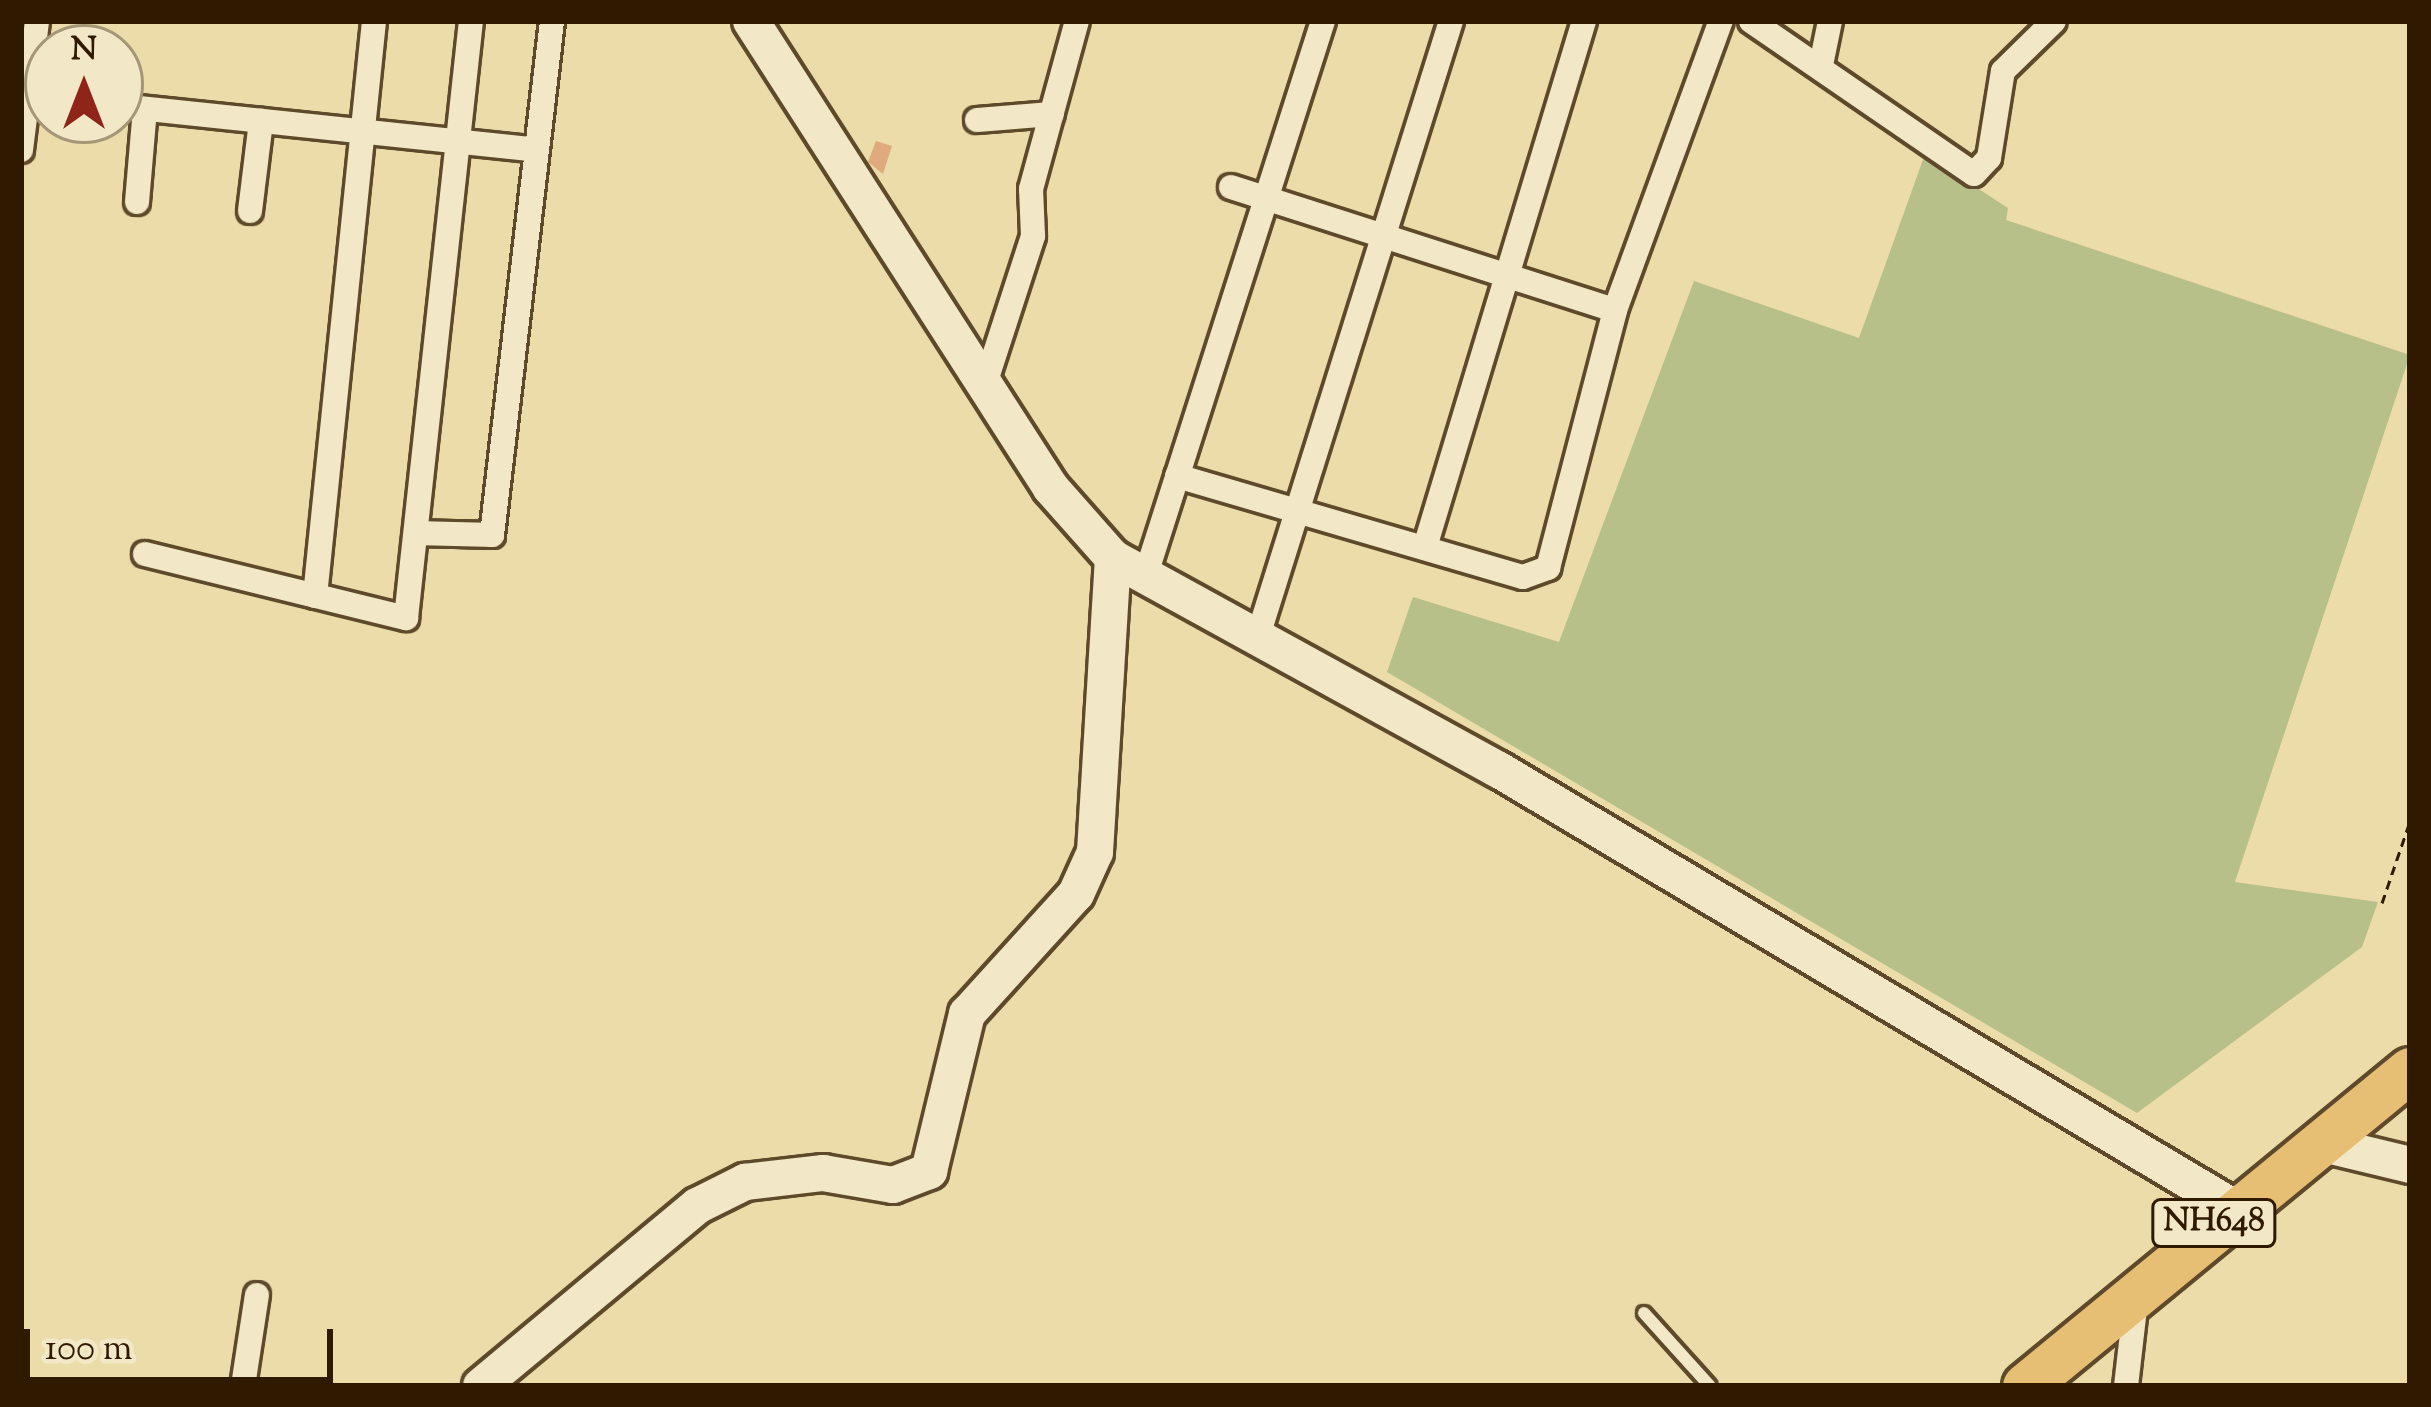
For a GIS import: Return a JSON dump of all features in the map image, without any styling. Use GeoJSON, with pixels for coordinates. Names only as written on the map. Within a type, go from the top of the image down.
{"type":"FeatureCollection","features":[{"type":"Feature","properties":{"kind":"highway","name":"NH648"},"geometry":{"type":"LineString","coordinates":[[2025,1386],[2233,1208],[2410,1070]]}},
{"type":"Feature","properties":{"kind":"street"},"geometry":{"type":"LineString","coordinates":[[315,596],[374,21]]}},
{"type":"Feature","properties":{"kind":"street"},"geometry":{"type":"LineString","coordinates":[[145,554],[406,618],[471,21]]}},
{"type":"Feature","properties":{"kind":"street"},"geometry":{"type":"LineString","coordinates":[[751,21],[984,387],[1113,558],[1258,635],[2233,1208]]}},
{"type":"Feature","properties":{"kind":"street"},"geometry":{"type":"LineString","coordinates":[[984,387],[1033,236],[1030,189],[1077,21]]}},
{"type":"Feature","properties":{"kind":"street"},"geometry":{"type":"LineString","coordinates":[[1146,574],[1323,21]]}},
{"type":"Feature","properties":{"kind":"street"},"geometry":{"type":"LineString","coordinates":[[1258,635],[1451,21]]}},
{"type":"Feature","properties":{"kind":"street"},"geometry":{"type":"LineString","coordinates":[[1425,547],[1503,274],[1584,21]]}},
{"type":"Feature","properties":{"kind":"street"},"geometry":{"type":"LineString","coordinates":[[1177,476],[1523,578],[1548,568],[1615,310],[1721,21]]}},
{"type":"Feature","properties":{"kind":"street"},"geometry":{"type":"LineString","coordinates":[[1751,21],[1821,64],[1974,173],[1989,158],[2003,71],[2054,21]]}},
{"type":"Feature","properties":{"kind":"street"},"geometry":{"type":"LineString","coordinates":[[1821,64],[1830,21]]}},
{"type":"Feature","properties":{"kind":"street"},"geometry":{"type":"LineString","coordinates":[[417,533],[492,535],[537,150],[544,22]]}},
{"type":"Feature","properties":{"kind":"street"},"geometry":{"type":"LineString","coordinates":[[144,108],[537,150]]}},
{"type":"Feature","properties":{"kind":"street"},"geometry":{"type":"LineString","coordinates":[[977,120],[1052,114]]}},
{"type":"Feature","properties":{"kind":"street"},"geometry":{"type":"LineString","coordinates":[[250,211],[261,121]]}},
{"type":"Feature","properties":{"kind":"street"},"geometry":{"type":"LineString","coordinates":[[134,144],[137,202]]}},
{"type":"Feature","properties":{"kind":"street"},"geometry":{"type":"LineString","coordinates":[[1231,187],[1615,310]]}},
{"type":"Feature","properties":{"kind":"street"},"geometry":{"type":"LineString","coordinates":[[481,1386],[697,1206],[745,1182],[823,1173],[893,1186],[928,1172],[967,1014],[1076,894],[1095,852],[1113,558]]}},
{"type":"Feature","properties":{"kind":"street"},"geometry":{"type":"LineString","coordinates":[[2319,1143],[2410,1165]]}},
{"type":"Feature","properties":{"kind":"street"},"geometry":{"type":"LineString","coordinates":[[2126,1386],[2137,1288]]}},
{"type":"Feature","properties":{"kind":"street"},"geometry":{"type":"LineString","coordinates":[[243,1386],[257,1295]]}},
{"type":"Feature","properties":{"kind":"lane"},"geometry":{"type":"LineString","coordinates":[[1644,1312],[1710,1386]]}},
{"type":"Feature","properties":{"kind":"path"},"geometry":{"type":"LineString","coordinates":[[2382,903],[2410,821]]}},
{"type":"Feature","properties":{"kind":"green space"},"geometry":{"type":"Polygon","coordinates":[[[1925,154],[2008,208],[2006,220],[2410,355],[2235,882],[2378,902],[2362,947],[2137,1113],[1387,672],[1413,597],[1559,642],[1694,281],[1859,338],[1925,154]]]}},
{"type":"Feature","properties":{"kind":"building"},"geometry":{"type":"Polygon","coordinates":[[[876,141],[892,146],[883,174],[868,162],[876,141]]]}}]}
